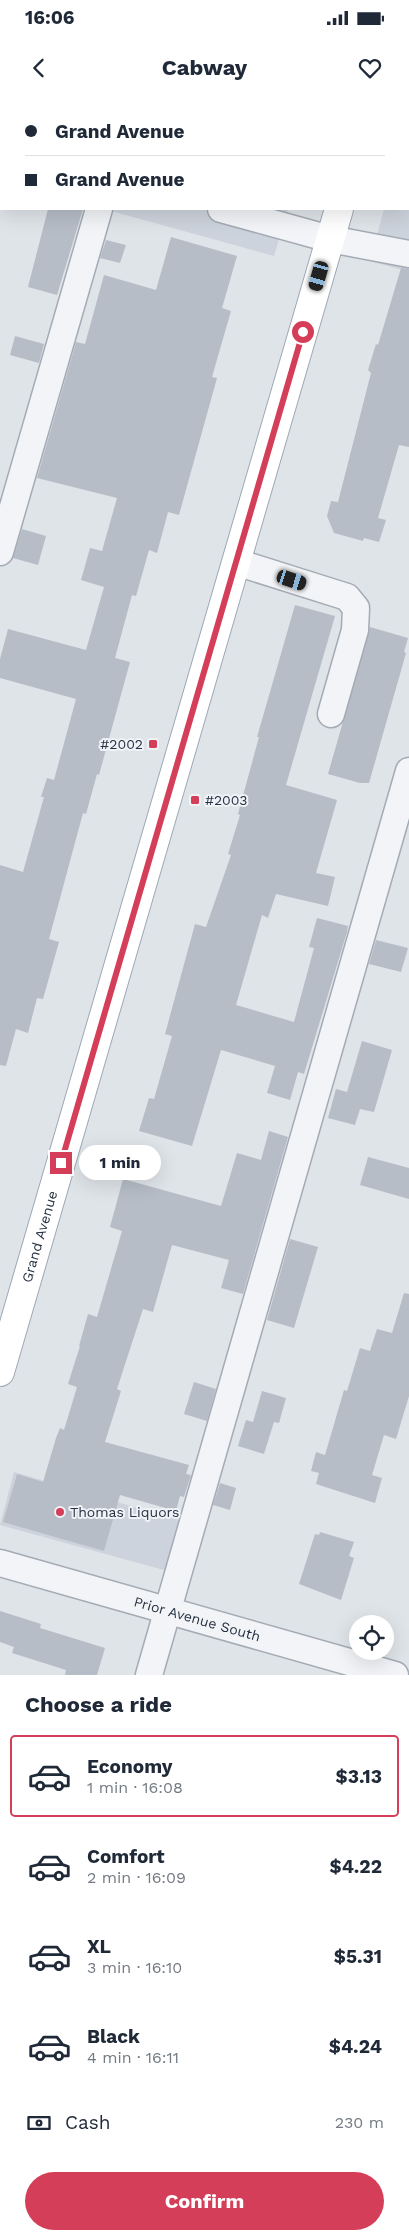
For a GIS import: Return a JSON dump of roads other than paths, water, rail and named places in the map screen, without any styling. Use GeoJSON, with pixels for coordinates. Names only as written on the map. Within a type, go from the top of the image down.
{"type":"FeatureCollection","features":[{"type":"Feature","properties":{"kind":"main road","name":"Grand Avenue"},"geometry":{"type":"LineString","coordinates":[[0,1372],[339,210]]}},
{"type":"Feature","properties":{"kind":"street"},"geometry":{"type":"LineString","coordinates":[[0,552],[99,210]]}},
{"type":"Feature","properties":{"kind":"street"},"geometry":{"type":"LineString","coordinates":[[230,210],[255,213],[330,239],[409,254]]}},
{"type":"Feature","properties":{"kind":"street"},"geometry":{"type":"LineString","coordinates":[[236,562],[347,597],[356,608],[355,630],[331,714]]}},
{"type":"Feature","properties":{"kind":"street"},"geometry":{"type":"LineString","coordinates":[[149,1675],[409,771]]}},
{"type":"Feature","properties":{"kind":"street","name":"Prior Avenue South"},"geometry":{"type":"LineString","coordinates":[[0,1563],[395,1675]]}},
{"type":"Feature","properties":{"kind":"place","name":"#2002"},"geometry":{"type":"Point","coordinates":[153,744]}},
{"type":"Feature","properties":{"kind":"place","name":"#2003"},"geometry":{"type":"Point","coordinates":[195,800]}},
{"type":"Feature","properties":{"kind":"place","name":"Thomas Liquors"},"geometry":{"type":"Point","coordinates":[60,1512]}}]}
